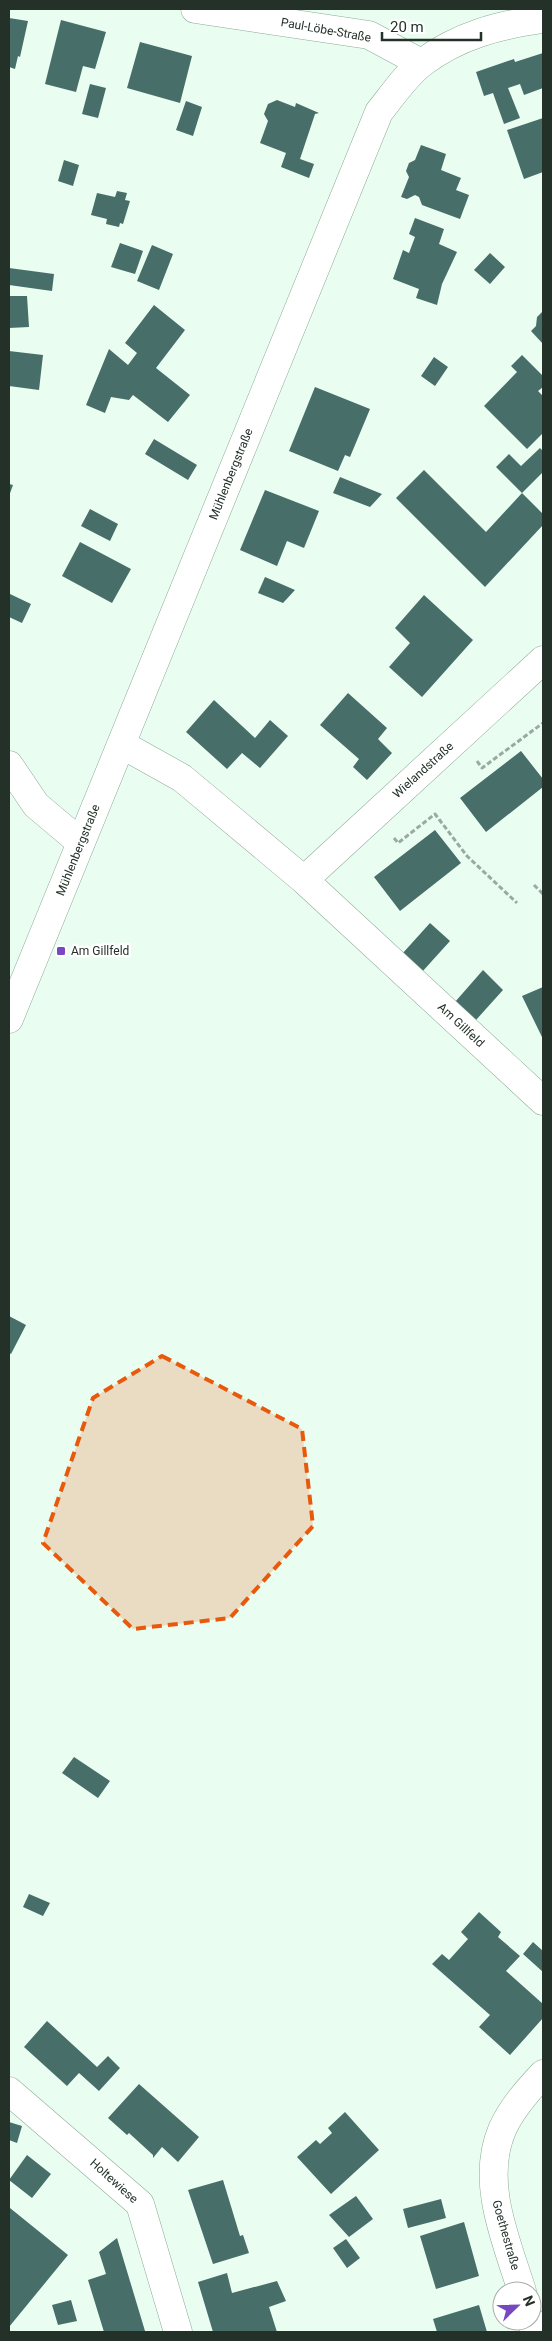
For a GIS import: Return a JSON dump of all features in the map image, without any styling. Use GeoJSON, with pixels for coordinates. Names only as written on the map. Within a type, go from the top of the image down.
{"type":"FeatureCollection","features":[{"type":"Feature","properties":{"kind":"street","name":"Paul-Löbe-Straße"},"geometry":{"type":"LineString","coordinates":[[195,9],[369,35],[421,64]]}},
{"type":"Feature","properties":{"kind":"street","name":"Mühlenbergstraße"},"geometry":{"type":"LineString","coordinates":[[9,1019],[379,112],[421,64],[459,40],[502,24],[543,19]]}},
{"type":"Feature","properties":{"kind":"street","name":"Wielandstraße"},"geometry":{"type":"LineString","coordinates":[[304,880],[543,660]]}},
{"type":"Feature","properties":{"kind":"street","name":"Am Gillfeld"},"geometry":{"type":"LineString","coordinates":[[122,744],[182,778],[304,880],[543,1101]]}},
{"type":"Feature","properties":{"kind":"street"},"geometry":{"type":"LineString","coordinates":[[9,765],[36,805],[80,842]]}},
{"type":"Feature","properties":{"kind":"street","name":"Goethestraße"},"geometry":{"type":"LineString","coordinates":[[519,2281],[494,2194],[495,2160],[502,2130],[524,2095],[543,2074]]}},
{"type":"Feature","properties":{"kind":"street","name":"Holtewiese"},"geometry":{"type":"LineString","coordinates":[[9,2091],[140,2204],[178,2332]]}},
{"type":"Feature","properties":{"kind":"path"},"geometry":{"type":"LineString","coordinates":[[460,736],[482,768],[543,723]]}},
{"type":"Feature","properties":{"kind":"path"},"geometry":{"type":"LineString","coordinates":[[374,815],[398,843],[435,814],[467,856],[517,903]]}},
{"type":"Feature","properties":{"kind":"path"},"geometry":{"type":"LineString","coordinates":[[534,885],[543,894]]}},
{"type":"Feature","properties":{"kind":"highlighted area"},"geometry":{"type":"Polygon","coordinates":[[[162,1356],[302,1429],[313,1526],[230,1618],[133,1629],[43,1543],[93,1398],[162,1356]]]}},
{"type":"Feature","properties":{"kind":"building"},"geometry":{"type":"Polygon","coordinates":[[[9,18],[28,21],[20,57],[18,56],[15,69],[9,67],[9,18]]]}},
{"type":"Feature","properties":{"kind":"building"},"geometry":{"type":"Polygon","coordinates":[[[61,20],[106,32],[95,69],[83,66],[76,92],[45,84],[61,20]]]}},
{"type":"Feature","properties":{"kind":"building"},"geometry":{"type":"Polygon","coordinates":[[[140,42],[192,56],[180,103],[127,88],[140,42]]]}},
{"type":"Feature","properties":{"kind":"building"},"geometry":{"type":"Polygon","coordinates":[[[543,53],[543,88],[524,95],[520,84],[508,88],[520,118],[504,124],[493,93],[484,96],[476,72],[514,59],[515,62],[543,53]]]}},
{"type":"Feature","properties":{"kind":"building"},"geometry":{"type":"Polygon","coordinates":[[[90,84],[106,88],[98,118],[82,114],[90,84]]]}},
{"type":"Feature","properties":{"kind":"building"},"geometry":{"type":"Polygon","coordinates":[[[277,100],[295,107],[296,103],[319,113],[315,114],[300,159],[314,164],[309,178],[281,167],[286,153],[260,143],[268,121],[264,114],[268,104],[277,100]]]}},
{"type":"Feature","properties":{"kind":"building"},"geometry":{"type":"Polygon","coordinates":[[[186,101],[202,107],[193,136],[176,130],[186,101]]]}},
{"type":"Feature","properties":{"kind":"building"},"geometry":{"type":"Polygon","coordinates":[[[543,118],[543,172],[524,179],[507,130],[543,118]]]}},
{"type":"Feature","properties":{"kind":"building"},"geometry":{"type":"Polygon","coordinates":[[[421,145],[446,154],[441,170],[461,178],[456,190],[469,195],[460,219],[422,205],[419,197],[415,195],[407,199],[401,197],[409,177],[406,171],[409,163],[415,160],[421,145]]]}},
{"type":"Feature","properties":{"kind":"building"},"geometry":{"type":"Polygon","coordinates":[[[64,160],[79,165],[73,186],[58,181],[64,160]]]}},
{"type":"Feature","properties":{"kind":"building"},"geometry":{"type":"Polygon","coordinates":[[[117,191],[127,193],[125,200],[130,201],[123,224],[120,223],[119,227],[106,224],[107,219],[91,215],[97,193],[115,197],[117,191]]]}},
{"type":"Feature","properties":{"kind":"building"},"geometry":{"type":"Polygon","coordinates":[[[415,218],[444,229],[439,244],[457,252],[442,284],[437,305],[416,298],[419,289],[393,279],[403,250],[409,253],[415,237],[409,234],[415,218]]]}},
{"type":"Feature","properties":{"kind":"building"},"geometry":{"type":"Polygon","coordinates":[[[120,243],[143,251],[135,274],[111,267],[120,243]]]}},
{"type":"Feature","properties":{"kind":"building"},"geometry":{"type":"Polygon","coordinates":[[[152,245],[173,254],[159,290],[137,281],[152,245]]]}},
{"type":"Feature","properties":{"kind":"building"},"geometry":{"type":"Polygon","coordinates":[[[490,253],[505,267],[490,284],[474,270],[490,253]]]}},
{"type":"Feature","properties":{"kind":"building"},"geometry":{"type":"Polygon","coordinates":[[[9,268],[54,274],[52,291],[9,285],[9,268]]]}},
{"type":"Feature","properties":{"kind":"building"},"geometry":{"type":"Polygon","coordinates":[[[9,296],[27,296],[29,327],[9,328],[9,296]]]}},
{"type":"Feature","properties":{"kind":"building"},"geometry":{"type":"Polygon","coordinates":[[[154,305],[185,330],[156,368],[190,395],[168,422],[133,395],[129,400],[111,397],[105,413],[86,405],[109,349],[128,365],[137,353],[125,343],[154,305]]]}},
{"type":"Feature","properties":{"kind":"building"},"geometry":{"type":"Polygon","coordinates":[[[543,311],[543,344],[531,331],[536,326],[537,317],[543,311]]]}},
{"type":"Feature","properties":{"kind":"building"},"geometry":{"type":"Polygon","coordinates":[[[9,351],[43,355],[39,390],[9,386],[9,351]]]}},
{"type":"Feature","properties":{"kind":"building"},"geometry":{"type":"Polygon","coordinates":[[[522,355],[543,376],[543,387],[538,391],[543,396],[543,433],[527,449],[484,406],[517,372],[511,366],[522,355]]]}},
{"type":"Feature","properties":{"kind":"building"},"geometry":{"type":"Polygon","coordinates":[[[434,357],[448,367],[435,386],[421,376],[434,357]]]}},
{"type":"Feature","properties":{"kind":"building"},"geometry":{"type":"Polygon","coordinates":[[[315,387],[370,409],[350,457],[345,455],[338,471],[289,451],[315,387]]]}},
{"type":"Feature","properties":{"kind":"building"},"geometry":{"type":"Polygon","coordinates":[[[154,439],[197,465],[188,480],[145,454],[154,439]]]}},
{"type":"Feature","properties":{"kind":"building"},"geometry":{"type":"Polygon","coordinates":[[[540,448],[543,451],[543,472],[522,493],[496,467],[509,454],[521,466],[540,448]]]}},
{"type":"Feature","properties":{"kind":"building"},"geometry":{"type":"Polygon","coordinates":[[[424,470],[486,532],[522,493],[543,514],[543,525],[485,587],[396,498],[424,470]]]}},
{"type":"Feature","properties":{"kind":"building"},"geometry":{"type":"Polygon","coordinates":[[[340,477],[382,494],[370,507],[333,493],[340,477]]]}},
{"type":"Feature","properties":{"kind":"building"},"geometry":{"type":"Polygon","coordinates":[[[9,484],[13,485],[9,496],[9,484]]]}},
{"type":"Feature","properties":{"kind":"building"},"geometry":{"type":"Polygon","coordinates":[[[265,490],[319,511],[304,548],[287,541],[277,566],[240,550],[265,490]]]}},
{"type":"Feature","properties":{"kind":"building"},"geometry":{"type":"Polygon","coordinates":[[[90,509],[118,524],[110,541],[81,526],[90,509]]]}},
{"type":"Feature","properties":{"kind":"building"},"geometry":{"type":"Polygon","coordinates":[[[80,542],[131,569],[112,603],[62,576],[80,542]]]}},
{"type":"Feature","properties":{"kind":"building"},"geometry":{"type":"Polygon","coordinates":[[[265,577],[295,590],[283,603],[258,593],[265,577]]]}},
{"type":"Feature","properties":{"kind":"building"},"geometry":{"type":"Polygon","coordinates":[[[10,594],[31,604],[22,623],[9,617],[10,594]]]}},
{"type":"Feature","properties":{"kind":"building"},"geometry":{"type":"Polygon","coordinates":[[[424,595],[473,640],[422,697],[389,667],[410,643],[395,628],[424,595]]]}},
{"type":"Feature","properties":{"kind":"building"},"geometry":{"type":"Polygon","coordinates":[[[348,693],[387,728],[378,739],[392,753],[367,780],[353,767],[359,759],[320,725],[348,693]]]}},
{"type":"Feature","properties":{"kind":"building"},"geometry":{"type":"Polygon","coordinates":[[[214,700],[255,738],[270,720],[288,736],[260,768],[242,753],[227,769],[186,732],[214,700]]]}},
{"type":"Feature","properties":{"kind":"building"},"geometry":{"type":"Polygon","coordinates":[[[521,751],[543,779],[543,787],[486,832],[460,798],[521,751]]]}},
{"type":"Feature","properties":{"kind":"building"},"geometry":{"type":"Polygon","coordinates":[[[435,830],[461,863],[400,911],[374,877],[435,830]]]}},
{"type":"Feature","properties":{"kind":"building"},"geometry":{"type":"Polygon","coordinates":[[[430,923],[450,941],[422,972],[402,954],[430,923]]]}},
{"type":"Feature","properties":{"kind":"building"},"geometry":{"type":"Polygon","coordinates":[[[483,970],[503,990],[476,1020],[455,1002],[483,970]]]}},
{"type":"Feature","properties":{"kind":"building"},"geometry":{"type":"Polygon","coordinates":[[[543,987],[543,1036],[542,1037],[522,996],[543,987]]]}},
{"type":"Feature","properties":{"kind":"building"},"geometry":{"type":"Polygon","coordinates":[[[9,1316],[26,1325],[11,1354],[9,1353],[9,1316]]]}},
{"type":"Feature","properties":{"kind":"building"},"geometry":{"type":"Polygon","coordinates":[[[74,1757],[110,1781],[98,1798],[62,1773],[74,1757]]]}},
{"type":"Feature","properties":{"kind":"building"},"geometry":{"type":"Polygon","coordinates":[[[29,1894],[50,1903],[43,1916],[23,1907],[29,1894]]]}},
{"type":"Feature","properties":{"kind":"building"},"geometry":{"type":"Polygon","coordinates":[[[479,1912],[501,1932],[498,1937],[520,1956],[506,1971],[543,2004],[543,2018],[510,2055],[479,2027],[490,2015],[432,1964],[442,1954],[449,1960],[468,1939],[461,1932],[479,1912]]]}},
{"type":"Feature","properties":{"kind":"building"},"geometry":{"type":"Polygon","coordinates":[[[533,1942],[543,1951],[543,1972],[523,1954],[533,1942]]]}},
{"type":"Feature","properties":{"kind":"building"},"geometry":{"type":"Polygon","coordinates":[[[47,2021],[97,2067],[108,2056],[120,2068],[99,2091],[79,2073],[67,2086],[24,2047],[47,2021]]]}},
{"type":"Feature","properties":{"kind":"building"},"geometry":{"type":"Polygon","coordinates":[[[139,2084],[199,2137],[178,2162],[162,2147],[153,2158],[153,2155],[129,2133],[127,2135],[108,2118],[139,2084]]]}},
{"type":"Feature","properties":{"kind":"building"},"geometry":{"type":"Polygon","coordinates":[[[345,2112],[379,2150],[331,2194],[297,2157],[316,2140],[320,2144],[332,2133],[328,2128],[345,2112]]]}},
{"type":"Feature","properties":{"kind":"building"},"geometry":{"type":"Polygon","coordinates":[[[9,2122],[22,2126],[17,2143],[9,2140],[9,2122]]]}},
{"type":"Feature","properties":{"kind":"building"},"geometry":{"type":"Polygon","coordinates":[[[27,2155],[51,2174],[32,2198],[9,2180],[27,2155]]]}},
{"type":"Feature","properties":{"kind":"building"},"geometry":{"type":"Polygon","coordinates":[[[223,2180],[240,2236],[243,2235],[249,2253],[213,2264],[188,2190],[223,2180]]]}},
{"type":"Feature","properties":{"kind":"building"},"geometry":{"type":"Polygon","coordinates":[[[356,2196],[373,2219],[349,2237],[329,2215],[356,2196]]]}},
{"type":"Feature","properties":{"kind":"building"},"geometry":{"type":"Polygon","coordinates":[[[441,2199],[446,2218],[408,2228],[403,2209],[441,2199]]]}},
{"type":"Feature","properties":{"kind":"building"},"geometry":{"type":"Polygon","coordinates":[[[9,2209],[68,2255],[9,2327],[9,2209]]]}},
{"type":"Feature","properties":{"kind":"building"},"geometry":{"type":"Polygon","coordinates":[[[464,2222],[479,2276],[436,2289],[420,2236],[464,2222]]]}},
{"type":"Feature","properties":{"kind":"building"},"geometry":{"type":"Polygon","coordinates":[[[117,2238],[145,2331],[104,2332],[88,2280],[106,2274],[99,2252],[117,2238]]]}},
{"type":"Feature","properties":{"kind":"building"},"geometry":{"type":"Polygon","coordinates":[[[346,2239],[360,2258],[347,2268],[333,2248],[346,2239]]]}},
{"type":"Feature","properties":{"kind":"building"},"geometry":{"type":"Polygon","coordinates":[[[227,2273],[232,2293],[277,2281],[286,2301],[269,2307],[277,2332],[213,2332],[198,2282],[227,2273]]]}},
{"type":"Feature","properties":{"kind":"building"},"geometry":{"type":"Polygon","coordinates":[[[71,2300],[77,2321],[58,2325],[52,2305],[71,2300]]]}},
{"type":"Feature","properties":{"kind":"building"},"geometry":{"type":"Polygon","coordinates":[[[479,2305],[487,2332],[437,2332],[433,2319],[479,2305]]]}},
{"type":"Feature","properties":{"kind":"place","name":"Am Gillfeld"},"geometry":{"type":"Point","coordinates":[61,951]}}]}
